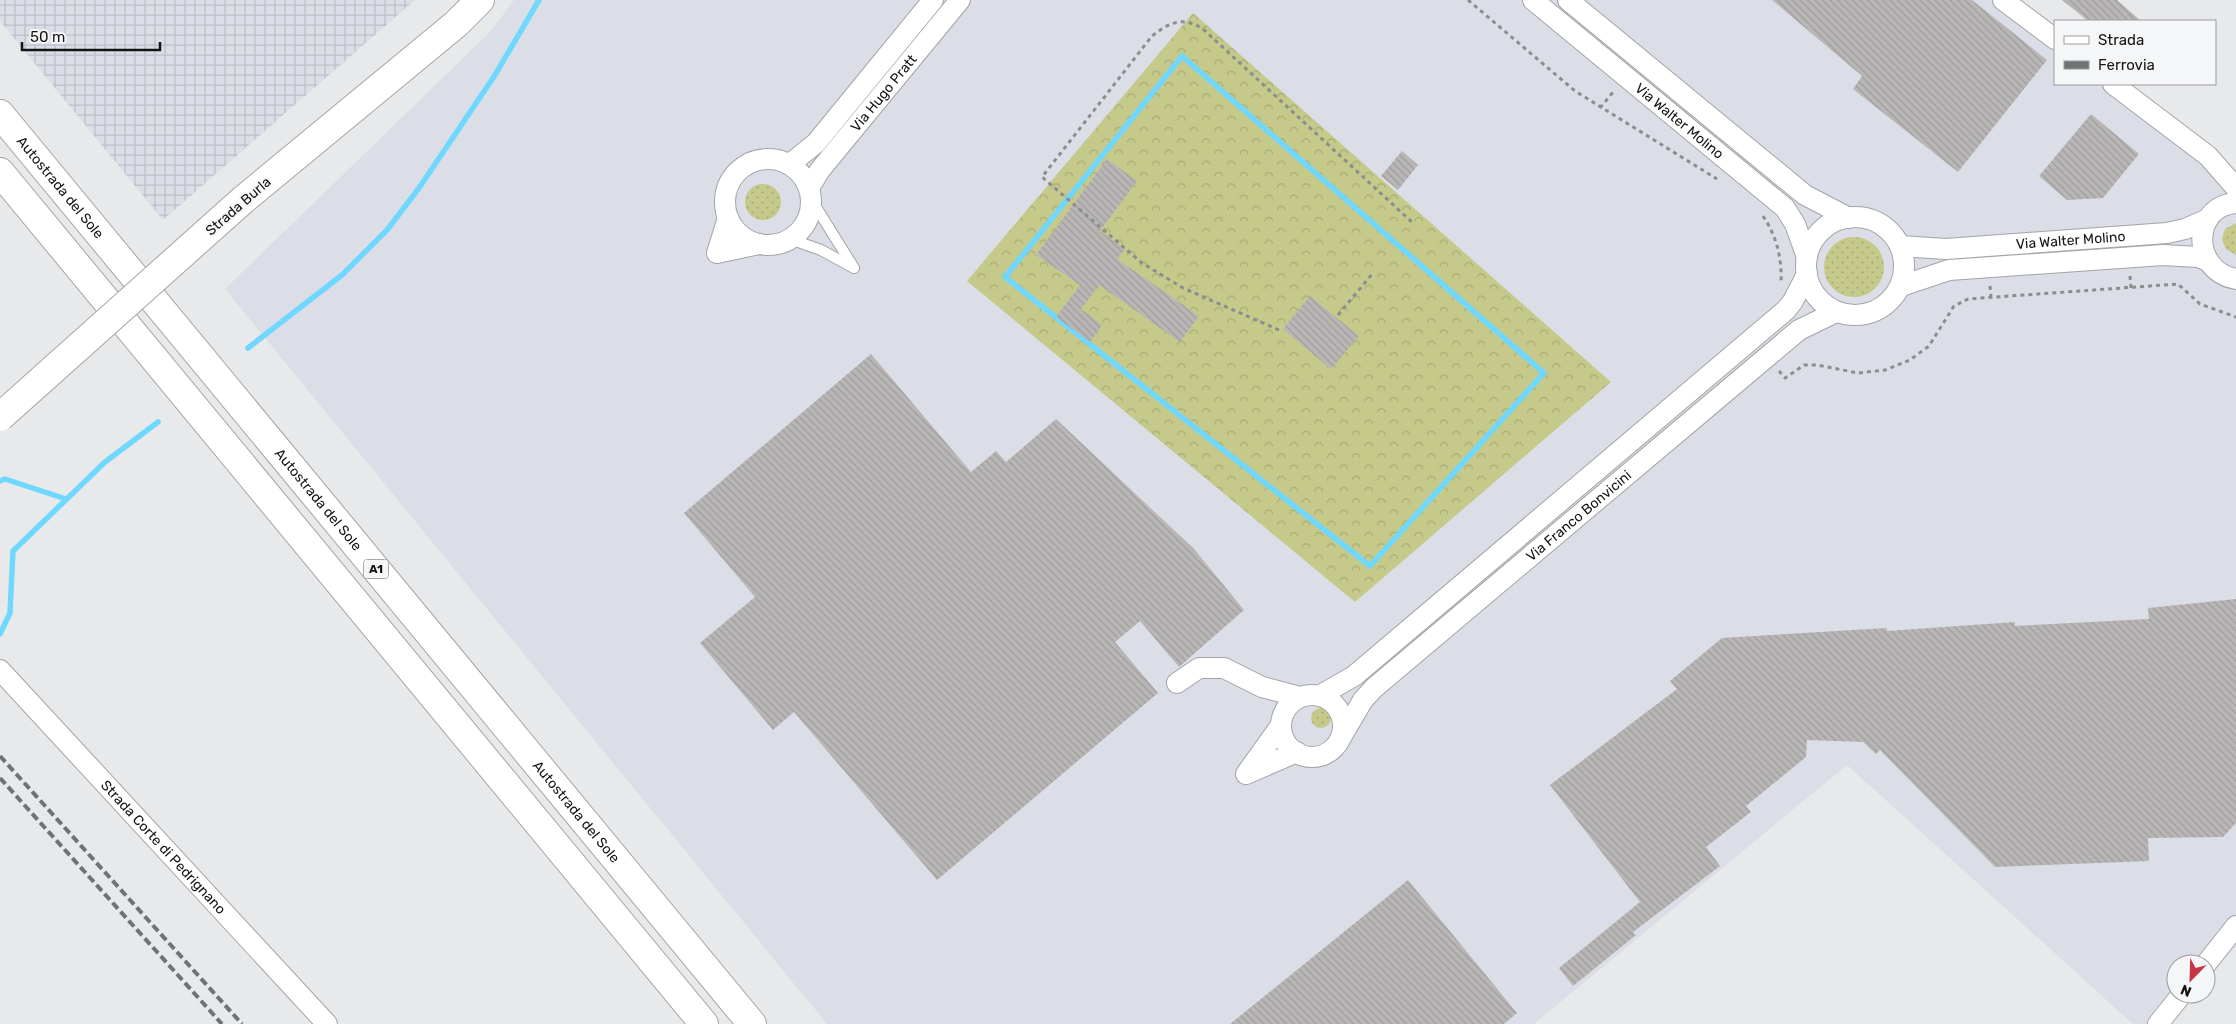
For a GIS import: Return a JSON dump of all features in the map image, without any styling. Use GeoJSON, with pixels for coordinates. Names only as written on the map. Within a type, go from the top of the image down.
{"type":"FeatureCollection","features":[{"type":"Feature","properties":{"kind":"main road","name":"Strada Burla"},"geometry":{"type":"LineString","coordinates":[[0,417],[244,199],[456,24],[480,0]]}},
{"type":"Feature","properties":{"kind":"main road","name":"Autostrada del Sole"},"geometry":{"type":"LineString","coordinates":[[0,114],[752,1024]]}},
{"type":"Feature","properties":{"kind":"main road"},"geometry":{"type":"LineString","coordinates":[[0,172],[704,1024]]}},
{"type":"Feature","properties":{"kind":"street","name":"Via Hugo Pratt"},"geometry":{"type":"LineString","coordinates":[[790,164],[816,143],[933,0]]}},
{"type":"Feature","properties":{"kind":"street","name":"Via Hugo Pratt"},"geometry":{"type":"LineString","coordinates":[[810,194],[820,170],[960,0]]}},
{"type":"Feature","properties":{"kind":"street","name":"Via Walter Molino"},"geometry":{"type":"LineString","coordinates":[[1532,0],[1785,208],[1795,224],[1816,297],[1836,312]]}},
{"type":"Feature","properties":{"kind":"street","name":"Via Walter Molino"},"geometry":{"type":"LineString","coordinates":[[1568,0],[1805,195],[1849,218]]}},
{"type":"Feature","properties":{"kind":"street"},"geometry":{"type":"LineString","coordinates":[[2003,0],[2054,38]]}},
{"type":"Feature","properties":{"kind":"street"},"geometry":{"type":"LineString","coordinates":[[2114,85],[2208,156],[2236,188]]}},
{"type":"Feature","properties":{"kind":"street"},"geometry":{"type":"LineString","coordinates":[[2208,156],[2217,182],[2217,195],[2202,240],[2208,262]]}},
{"type":"Feature","properties":{"kind":"street"},"geometry":{"type":"LineString","coordinates":[[728,218],[717,253],[759,244],[780,243],[790,239],[806,222],[810,194],[798,171],[790,164],[766,158],[742,167],[734,176],[727,189],[725,203],[728,218],[736,230],[746,239],[759,244]]}},
{"type":"Feature","properties":{"kind":"street","name":"Via Walter Molino"},"geometry":{"type":"LineString","coordinates":[[1807,266],[1810,246],[1826,226],[1849,218],[1865,218],[1880,224],[1892,233],[1900,246],[1946,249],[2167,233],[2185,229],[2210,216],[2221,207],[2236,202]]}},
{"type":"Feature","properties":{"kind":"street"},"geometry":{"type":"LineString","coordinates":[[1836,312],[1851,316],[1867,314],[1881,309],[1893,299],[1901,286],[1904,273],[1904,259],[1900,246]]}},
{"type":"Feature","properties":{"kind":"street","name":"Via Walter Molino"},"geometry":{"type":"LineString","coordinates":[[1901,286],[1949,270],[2163,255],[2198,257],[2208,262],[2221,274],[2236,279]]}},
{"type":"Feature","properties":{"kind":"street","name":"Via Franco Bonvicini"},"geometry":{"type":"LineString","coordinates":[[1807,266],[1794,301],[1767,327],[1354,676],[1309,696],[1286,709],[1282,722],[1246,774],[1297,752],[1306,756],[1322,755],[1334,747],[1363,700],[1374,688],[1799,330],[1836,312]]}},
{"type":"Feature","properties":{"kind":"street"},"geometry":{"type":"LineString","coordinates":[[1177,683],[1199,668],[1224,668],[1262,687],[1328,699],[1340,711],[1343,730],[1340,739]]}},
{"type":"Feature","properties":{"kind":"street","name":"Strada Corte di Pedrignano"},"geometry":{"type":"LineString","coordinates":[[0,670],[327,1024]]}},
{"type":"Feature","properties":{"kind":"street"},"geometry":{"type":"LineString","coordinates":[[1262,687],[1282,722],[1285,741],[1297,752]]}},
{"type":"Feature","properties":{"kind":"street"},"geometry":{"type":"LineString","coordinates":[[2214,954],[2236,926]]}},
{"type":"Feature","properties":{"kind":"street"},"geometry":{"type":"LineString","coordinates":[[2158,1024],[2174,1004]]}},
{"type":"Feature","properties":{"kind":"lane"},"geometry":{"type":"LineString","coordinates":[[790,239],[821,250],[854,268],[810,194]]}},
{"type":"Feature","properties":{"kind":"path"},"geometry":{"type":"LineString","coordinates":[[1468,0],[1575,91],[1722,182]]}},
{"type":"Feature","properties":{"kind":"path"},"geometry":{"type":"LineString","coordinates":[[1278,330],[1183,288],[1150,268],[1042,177],[1152,36],[1169,23],[1182,20],[1203,29],[1414,224]]}},
{"type":"Feature","properties":{"kind":"path"},"geometry":{"type":"LineString","coordinates":[[1760,212],[1770,226],[1780,254],[1779,289]]}},
{"type":"Feature","properties":{"kind":"path"},"geometry":{"type":"LineString","coordinates":[[1338,315],[1373,273]]}},
{"type":"Feature","properties":{"kind":"path"},"geometry":{"type":"LineString","coordinates":[[1766,357],[1785,378],[1804,366],[1817,365],[1858,373],[1885,370],[1910,360],[1929,346],[1954,306],[1968,299],[2178,284],[2200,304],[2236,317]]}},
{"type":"Feature","properties":{"kind":"shaded area"},"geometry":{"type":"Polygon","coordinates":[[[0,0],[415,0],[163,220],[0,21],[0,0]]]}},
{"type":"Feature","properties":{"kind":"shaded area"},"geometry":{"type":"Polygon","coordinates":[[[514,0],[1996,0],[2054,44],[2054,85],[2107,85],[2236,182],[2236,945],[2216,970],[2216,954],[2166,954],[2166,1004],[2188,1004],[2171,1024],[2133,1024],[1847,765],[1534,1024],[827,1024],[225,289],[490,32],[514,0]]]}},
{"type":"Feature","properties":{"kind":"green space"},"geometry":{"type":"Polygon","coordinates":[[[1193,13],[1611,382],[1355,602],[967,281],[1193,13]]]}},
{"type":"Feature","properties":{"kind":"green space"},"geometry":{"type":"Polygon","coordinates":[[[763,184],[770,185],[776,189],[780,195],[780,209],[776,215],[770,219],[763,220],[756,219],[750,215],[746,209],[745,202],[746,195],[750,189],[756,185],[763,184]]]}},
{"type":"Feature","properties":{"kind":"green space"},"geometry":{"type":"Polygon","coordinates":[[[2236,223],[2236,255],[2226,249],[2222,239],[2225,229],[2236,223]]]}},
{"type":"Feature","properties":{"kind":"green space"},"geometry":{"type":"Polygon","coordinates":[[[1854,237],[1870,242],[1875,246],[1879,251],[1884,267],[1879,283],[1875,288],[1870,292],[1854,297],[1838,292],[1833,288],[1829,283],[1824,267],[1829,251],[1833,246],[1838,242],[1854,237]]]}},
{"type":"Feature","properties":{"kind":"green space"},"geometry":{"type":"Polygon","coordinates":[[[1317,708],[1325,708],[1331,714],[1331,722],[1325,728],[1317,728],[1311,722],[1311,714],[1317,708]]]}},
{"type":"Feature","properties":{"kind":"building"},"geometry":{"type":"Polygon","coordinates":[[[1772,0],[1972,0],[2047,60],[1958,172],[1853,89],[1862,76],[1772,0]]]}},
{"type":"Feature","properties":{"kind":"building"},"geometry":{"type":"Polygon","coordinates":[[[2062,0],[2117,0],[2140,20],[2087,20],[2062,0]]]}},
{"type":"Feature","properties":{"kind":"building"},"geometry":{"type":"Polygon","coordinates":[[[2091,114],[2139,154],[2103,198],[2067,200],[2039,176],[2091,114]]]}},
{"type":"Feature","properties":{"kind":"building"},"geometry":{"type":"Polygon","coordinates":[[[1402,151],[1418,165],[1398,190],[1381,176],[1402,151]]]}},
{"type":"Feature","properties":{"kind":"building"},"geometry":{"type":"Polygon","coordinates":[[[1107,159],[1137,181],[1100,231],[1125,249],[1117,259],[1199,316],[1180,342],[1099,285],[1081,309],[1102,325],[1090,342],[1056,317],[1080,285],[1036,255],[1107,159]]]}},
{"type":"Feature","properties":{"kind":"building"},"geometry":{"type":"Polygon","coordinates":[[[1310,296],[1359,336],[1331,369],[1283,329],[1310,296]]]}},
{"type":"Feature","properties":{"kind":"building"},"geometry":{"type":"Polygon","coordinates":[[[871,354],[971,472],[996,451],[1006,462],[1056,419],[1194,549],[1244,610],[1179,667],[1140,621],[1115,642],[1158,693],[937,880],[794,712],[773,730],[700,643],[755,597],[684,513],[871,354]]]}},
{"type":"Feature","properties":{"kind":"building"},"geometry":{"type":"Polygon","coordinates":[[[2236,599],[2236,823],[2223,837],[2148,838],[2149,861],[1995,867],[1880,750],[1876,754],[1863,742],[1807,740],[1806,757],[1746,806],[1751,812],[1706,847],[1720,866],[1633,932],[1636,935],[1573,986],[1559,968],[1640,902],[1550,785],[1677,689],[1670,681],[1722,638],[1887,628],[1887,631],[2015,622],[2015,626],[2149,619],[2148,608],[2236,599]]]}},
{"type":"Feature","properties":{"kind":"building"},"geometry":{"type":"Polygon","coordinates":[[[1408,880],[1517,1013],[1504,1024],[1230,1024],[1408,880]]]}},
{"type":"Feature","properties":{"kind":"waterway"},"geometry":{"type":"LineString","coordinates":[[248,348],[342,275],[387,230],[419,188],[495,75],[539,0]]}},
{"type":"Feature","properties":{"kind":"waterway"},"geometry":{"type":"LineString","coordinates":[[1182,56],[1544,373],[1370,566],[1005,277],[1182,56]]}},
{"type":"Feature","properties":{"kind":"waterway"},"geometry":{"type":"LineString","coordinates":[[0,634],[10,613],[13,551],[105,462],[158,422]]}},
{"type":"Feature","properties":{"kind":"waterway"},"geometry":{"type":"LineString","coordinates":[[0,481],[5,479],[66,499]]}},
{"type":"Feature","properties":{"kind":"railway"},"geometry":{"type":"LineString","coordinates":[[0,756],[242,1024]]}},
{"type":"Feature","properties":{"kind":"railway"},"geometry":{"type":"LineString","coordinates":[[0,778],[222,1024]]}}]}
